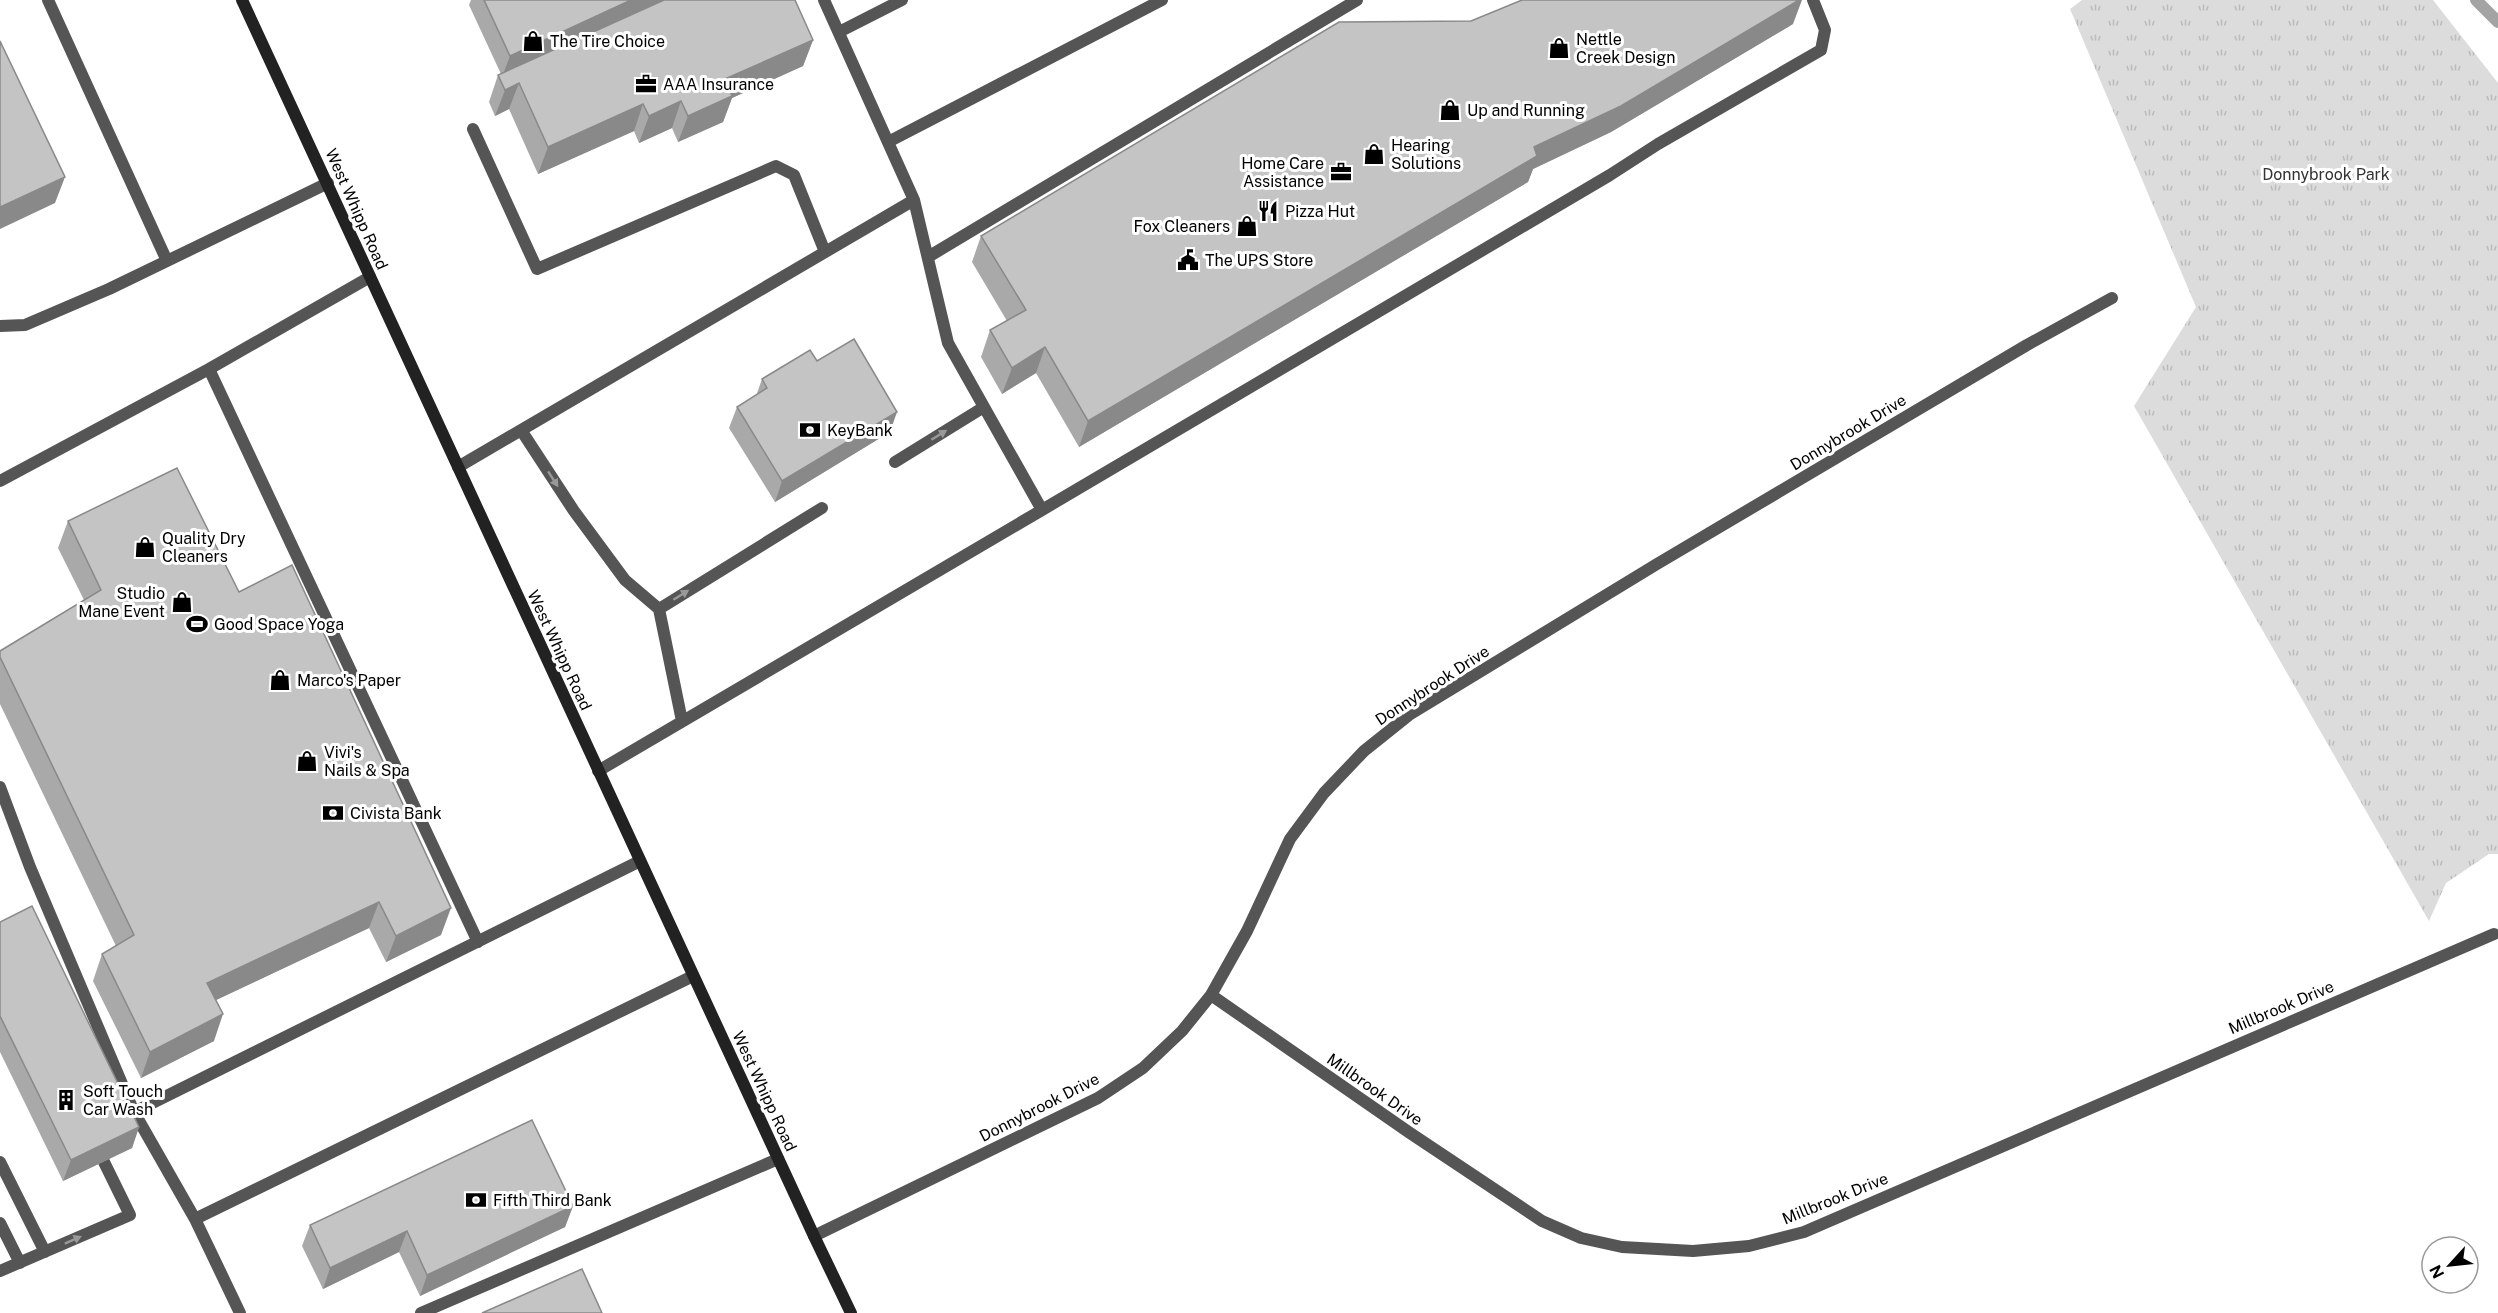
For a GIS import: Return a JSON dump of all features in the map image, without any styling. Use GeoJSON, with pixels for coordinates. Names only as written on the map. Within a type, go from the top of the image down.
{"type":"FeatureCollection","features":[{"type":"Feature","properties":{"kind":"street"},"geometry":{"type":"LineString","coordinates":[[48,0],[167,261]]}},
{"type":"Feature","properties":{"kind":"street","name":"West Whipp Road"},"geometry":{"type":"LineString","coordinates":[[242,0],[851,1313]]}},
{"type":"Feature","properties":{"kind":"street"},"geometry":{"type":"LineString","coordinates":[[824,0],[914,200],[948,343],[1042,510]]}},
{"type":"Feature","properties":{"kind":"street"},"geometry":{"type":"LineString","coordinates":[[839,32],[902,0]]}},
{"type":"Feature","properties":{"kind":"street"},"geometry":{"type":"LineString","coordinates":[[888,142],[1162,0]]}},
{"type":"Feature","properties":{"kind":"street"},"geometry":{"type":"LineString","coordinates":[[928,257],[1357,0]]}},
{"type":"Feature","properties":{"kind":"street"},"geometry":{"type":"LineString","coordinates":[[598,771],[1821,50],[1825,30],[1812,0]]}},
{"type":"Feature","properties":{"kind":"street"},"geometry":{"type":"LineString","coordinates":[[473,129],[537,270],[776,165],[794,176],[825,252]]}},
{"type":"Feature","properties":{"kind":"street"},"geometry":{"type":"LineString","coordinates":[[0,326],[25,325],[109,289],[328,183]]}},
{"type":"Feature","properties":{"kind":"street"},"geometry":{"type":"LineString","coordinates":[[458,467],[914,200]]}},
{"type":"Feature","properties":{"kind":"street"},"geometry":{"type":"LineString","coordinates":[[0,481],[209,369],[370,277]]}},
{"type":"Feature","properties":{"kind":"street","name":"Donnybrook Drive"},"geometry":{"type":"LineString","coordinates":[[814,1236],[1098,1098],[1151,1060],[1182,1031],[1211,995],[1247,931],[1290,839],[1324,793],[1356,759],[1409,715],[1678,552],[2017,351],[2112,298]]}},
{"type":"Feature","properties":{"kind":"street"},"geometry":{"type":"LineString","coordinates":[[209,369],[478,942]]}},
{"type":"Feature","properties":{"kind":"street"},"geometry":{"type":"LineString","coordinates":[[895,462],[984,407]]}},
{"type":"Feature","properties":{"kind":"street"},"geometry":{"type":"LineString","coordinates":[[521,430],[574,511],[625,580],[658,609],[682,722]]}},
{"type":"Feature","properties":{"kind":"street"},"geometry":{"type":"LineString","coordinates":[[658,609],[822,508]]}},
{"type":"Feature","properties":{"kind":"street"},"geometry":{"type":"LineString","coordinates":[[0,787],[30,867],[134,1112],[195,1219],[240,1313]]}},
{"type":"Feature","properties":{"kind":"street"},"geometry":{"type":"LineString","coordinates":[[134,1112],[640,861]]}},
{"type":"Feature","properties":{"kind":"street","name":"Millbrook Drive"},"geometry":{"type":"LineString","coordinates":[[1211,995],[1542,1221],[1581,1238],[1622,1247],[1693,1251],[1749,1246],[1804,1232],[2494,934]]}},
{"type":"Feature","properties":{"kind":"street"},"geometry":{"type":"LineString","coordinates":[[195,1219],[693,976]]}},
{"type":"Feature","properties":{"kind":"street"},"geometry":{"type":"LineString","coordinates":[[421,1313],[778,1159]]}},
{"type":"Feature","properties":{"kind":"street"},"geometry":{"type":"LineString","coordinates":[[0,1162],[45,1252]]}},
{"type":"Feature","properties":{"kind":"street"},"geometry":{"type":"LineString","coordinates":[[0,1270],[130,1215],[104,1162]]}},
{"type":"Feature","properties":{"kind":"street"},"geometry":{"type":"LineString","coordinates":[[0,1223],[20,1263]]}},
{"type":"Feature","properties":{"kind":"green space","name":"Donnybrook Park"},"geometry":{"type":"Polygon","coordinates":[[[2082,0],[2433,0],[2498,83],[2498,854],[2489,854],[2446,883],[2429,921],[2134,406],[2196,307],[2070,9],[2082,0]]]}},
{"type":"Feature","properties":{"kind":"building"},"geometry":{"type":"Polygon","coordinates":[[[484,0],[631,0],[510,56],[484,0]]]}},
{"type":"Feature","properties":{"kind":"building","name":"AAA Insurance"},"geometry":{"type":"Polygon","coordinates":[[[664,0],[795,0],[813,40],[725,79],[732,96],[688,116],[681,101],[649,116],[643,104],[548,147],[519,83],[505,90],[498,75],[664,0]]]}},
{"type":"Feature","properties":{"kind":"building"},"geometry":{"type":"Polygon","coordinates":[[[1522,0],[1799,0],[1621,106],[1534,147],[1537,156],[1088,421],[1045,347],[1012,368],[990,330],[1026,310],[981,236],[1339,22],[1471,21],[1522,0]]]}},
{"type":"Feature","properties":{"kind":"building"},"geometry":{"type":"Polygon","coordinates":[[[0,41],[65,177],[0,207],[0,41]]]}},
{"type":"Feature","properties":{"kind":"building","name":"KeyBank"},"geometry":{"type":"Polygon","coordinates":[[[854,339],[897,412],[782,481],[737,407],[767,388],[762,379],[810,350],[817,361],[854,339]]]}},
{"type":"Feature","properties":{"kind":"building"},"geometry":{"type":"Polygon","coordinates":[[[177,468],[239,592],[292,565],[451,908],[396,936],[379,902],[207,983],[223,1014],[150,1052],[102,954],[134,935],[0,657],[0,651],[101,590],[68,521],[177,468]]]}},
{"type":"Feature","properties":{"kind":"building","name":"Soft Touch Car Wash"},"geometry":{"type":"Polygon","coordinates":[[[32,906],[139,1127],[71,1160],[0,1016],[0,922],[32,906]]]}},
{"type":"Feature","properties":{"kind":"building","name":"Fifth Third Bank"},"geometry":{"type":"Polygon","coordinates":[[[532,1120],[573,1206],[427,1275],[407,1231],[330,1268],[310,1225],[532,1120]]]}},
{"type":"Feature","properties":{"kind":"building"},"geometry":{"type":"Polygon","coordinates":[[[582,1269],[602,1313],[482,1313],[582,1269]]]}},
{"type":"Feature","properties":{"kind":"waterway"},"geometry":{"type":"LineString","coordinates":[[2476,0],[2498,22]]}},
{"type":"Feature","properties":{"kind":"place","name":"The Tire Choice"},"geometry":{"type":"Point","coordinates":[533,41]}},
{"type":"Feature","properties":{"kind":"place","name":"Nettle Creek Design"},"geometry":{"type":"Point","coordinates":[1559,48]}},
{"type":"Feature","properties":{"kind":"place","name":"AAA Insurance"},"geometry":{"type":"Point","coordinates":[646,84]}},
{"type":"Feature","properties":{"kind":"place","name":"Up and Running"},"geometry":{"type":"Point","coordinates":[1450,110]}},
{"type":"Feature","properties":{"kind":"place","name":"Hearing Solutions"},"geometry":{"type":"Point","coordinates":[1374,154]}},
{"type":"Feature","properties":{"kind":"place","name":"Home Care Assistance"},"geometry":{"type":"Point","coordinates":[1341,172]}},
{"type":"Feature","properties":{"kind":"place","name":"Pizza Hut"},"geometry":{"type":"Point","coordinates":[1268,211]}},
{"type":"Feature","properties":{"kind":"place","name":"Fox Cleaners"},"geometry":{"type":"Point","coordinates":[1247,226]}},
{"type":"Feature","properties":{"kind":"place","name":"The UPS Store"},"geometry":{"type":"Point","coordinates":[1188,260]}},
{"type":"Feature","properties":{"kind":"place","name":"KeyBank"},"geometry":{"type":"Point","coordinates":[810,430]}},
{"type":"Feature","properties":{"kind":"place","name":"Quality Dry Cleaners"},"geometry":{"type":"Point","coordinates":[145,547]}},
{"type":"Feature","properties":{"kind":"place","name":"Studio Mane Event"},"geometry":{"type":"Point","coordinates":[182,602]}},
{"type":"Feature","properties":{"kind":"place","name":"Good Space Yoga"},"geometry":{"type":"Point","coordinates":[197,624]}},
{"type":"Feature","properties":{"kind":"place","name":"Marco's Paper"},"geometry":{"type":"Point","coordinates":[280,680]}},
{"type":"Feature","properties":{"kind":"place","name":"Vivi's Nails & Spa"},"geometry":{"type":"Point","coordinates":[307,761]}},
{"type":"Feature","properties":{"kind":"place","name":"Civista Bank"},"geometry":{"type":"Point","coordinates":[333,813]}},
{"type":"Feature","properties":{"kind":"place","name":"Soft Touch Car Wash"},"geometry":{"type":"Point","coordinates":[66,1100]}},
{"type":"Feature","properties":{"kind":"place","name":"Fifth Third Bank"},"geometry":{"type":"Point","coordinates":[476,1200]}}]}
